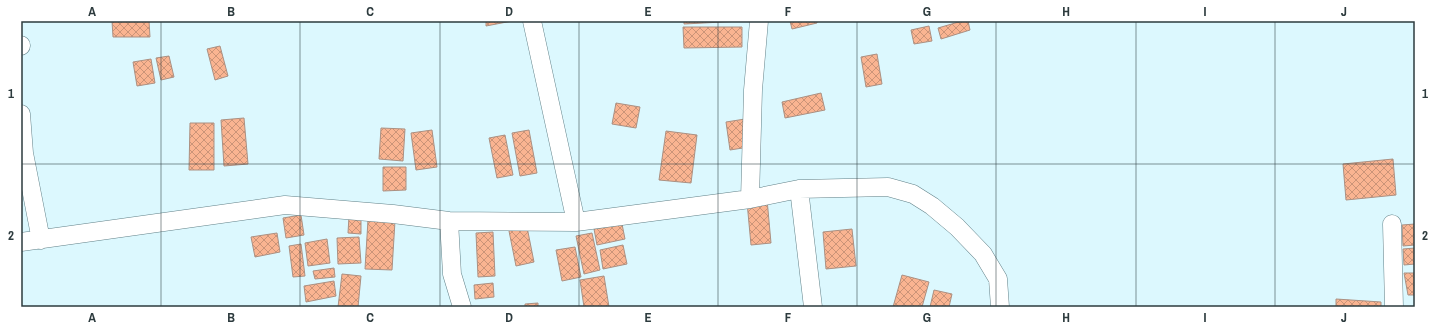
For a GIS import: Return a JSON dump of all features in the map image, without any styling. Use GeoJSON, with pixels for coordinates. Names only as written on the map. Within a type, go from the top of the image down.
{"type":"FeatureCollection","features":[{"type":"Feature","properties":{"kind":"street"},"geometry":{"type":"LineString","coordinates":[[532,21],[576,222]]}},
{"type":"Feature","properties":{"kind":"street"},"geometry":{"type":"LineString","coordinates":[[750,199],[753,90],[759,21]]}},
{"type":"Feature","properties":{"kind":"street"},"geometry":{"type":"LineString","coordinates":[[21,114],[24,153],[41,240]]}},
{"type":"Feature","properties":{"kind":"street"},"geometry":{"type":"LineString","coordinates":[[21,242],[285,205],[392,214],[449,221],[576,222],[750,199],[799,189],[888,187],[913,194],[932,206],[957,227],[983,254],[998,279],[1000,307]]}},
{"type":"Feature","properties":{"kind":"street"},"geometry":{"type":"LineString","coordinates":[[799,189],[814,307]]}},
{"type":"Feature","properties":{"kind":"street"},"geometry":{"type":"LineString","coordinates":[[449,221],[452,274],[462,307]]}},
{"type":"Feature","properties":{"kind":"street"},"geometry":{"type":"LineString","coordinates":[[1392,224],[1394,307]]}},
{"type":"Feature","properties":{"kind":"building"},"geometry":{"type":"Polygon","coordinates":[[[112,21],[149,21],[150,37],[113,37],[112,21]]]}},
{"type":"Feature","properties":{"kind":"building"},"geometry":{"type":"Polygon","coordinates":[[[486,21],[512,21],[486,26],[486,21]]]}},
{"type":"Feature","properties":{"kind":"building"},"geometry":{"type":"Polygon","coordinates":[[[684,21],[741,21],[684,24],[684,21]]]}},
{"type":"Feature","properties":{"kind":"building"},"geometry":{"type":"Polygon","coordinates":[[[790,21],[817,21],[817,23],[792,29],[790,21]]]}},
{"type":"Feature","properties":{"kind":"building"},"geometry":{"type":"Polygon","coordinates":[[[962,21],[968,21],[970,30],[941,39],[938,28],[962,21]]]}},
{"type":"Feature","properties":{"kind":"building"},"geometry":{"type":"Polygon","coordinates":[[[929,26],[932,41],[914,44],[911,30],[929,26]]]}},
{"type":"Feature","properties":{"kind":"building"},"geometry":{"type":"Polygon","coordinates":[[[683,27],[742,27],[742,47],[684,48],[683,27]]]}},
{"type":"Feature","properties":{"kind":"building"},"geometry":{"type":"Polygon","coordinates":[[[220,46],[228,76],[215,80],[207,49],[220,46]]]}},
{"type":"Feature","properties":{"kind":"building"},"geometry":{"type":"Polygon","coordinates":[[[877,54],[882,84],[866,87],[861,57],[877,54]]]}},
{"type":"Feature","properties":{"kind":"building"},"geometry":{"type":"Polygon","coordinates":[[[169,56],[174,77],[161,80],[156,58],[169,56]]]}},
{"type":"Feature","properties":{"kind":"building"},"geometry":{"type":"Polygon","coordinates":[[[151,59],[155,83],[137,86],[133,62],[151,59]]]}},
{"type":"Feature","properties":{"kind":"building"},"geometry":{"type":"Polygon","coordinates":[[[821,93],[825,110],[785,118],[782,102],[821,93]]]}},
{"type":"Feature","properties":{"kind":"building"},"geometry":{"type":"Polygon","coordinates":[[[616,103],[640,107],[636,128],[612,124],[616,103]]]}},
{"type":"Feature","properties":{"kind":"building"},"geometry":{"type":"Polygon","coordinates":[[[244,118],[248,164],[224,166],[221,120],[244,118]]]}},
{"type":"Feature","properties":{"kind":"building"},"geometry":{"type":"Polygon","coordinates":[[[745,119],[749,147],[730,150],[726,122],[745,119]]]}},
{"type":"Feature","properties":{"kind":"building"},"geometry":{"type":"Polygon","coordinates":[[[190,123],[214,123],[214,170],[189,170],[190,123]]]}},
{"type":"Feature","properties":{"kind":"building"},"geometry":{"type":"Polygon","coordinates":[[[381,128],[405,129],[403,161],[379,159],[381,128]]]}},
{"type":"Feature","properties":{"kind":"building"},"geometry":{"type":"Polygon","coordinates":[[[432,130],[437,167],[416,170],[411,133],[432,130]]]}},
{"type":"Feature","properties":{"kind":"building"},"geometry":{"type":"Polygon","coordinates":[[[529,130],[537,173],[520,176],[512,133],[529,130]]]}},
{"type":"Feature","properties":{"kind":"building"},"geometry":{"type":"Polygon","coordinates":[[[666,131],[697,135],[691,183],[659,180],[666,131]]]}},
{"type":"Feature","properties":{"kind":"building"},"geometry":{"type":"Polygon","coordinates":[[[505,135],[513,175],[497,178],[489,138],[505,135]]]}},
{"type":"Feature","properties":{"kind":"building"},"geometry":{"type":"Polygon","coordinates":[[[1393,159],[1396,195],[1346,200],[1343,164],[1393,159]]]}},
{"type":"Feature","properties":{"kind":"building"},"geometry":{"type":"Polygon","coordinates":[[[383,167],[406,167],[406,190],[383,191],[383,167]]]}},
{"type":"Feature","properties":{"kind":"building"},"geometry":{"type":"Polygon","coordinates":[[[767,199],[771,243],[751,245],[747,202],[767,199]]]}},
{"type":"Feature","properties":{"kind":"building"},"geometry":{"type":"Polygon","coordinates":[[[301,215],[304,235],[286,238],[283,218],[301,215]]]}},
{"type":"Feature","properties":{"kind":"building"},"geometry":{"type":"Polygon","coordinates":[[[349,216],[361,216],[361,234],[348,233],[349,216]]]}},
{"type":"Feature","properties":{"kind":"building"},"geometry":{"type":"Polygon","coordinates":[[[368,220],[395,221],[392,270],[365,269],[368,220]]]}},
{"type":"Feature","properties":{"kind":"building"},"geometry":{"type":"Polygon","coordinates":[[[622,224],[625,239],[597,245],[594,229],[622,224]]]}},
{"type":"Feature","properties":{"kind":"building"},"geometry":{"type":"Polygon","coordinates":[[[1415,224],[1415,245],[1403,246],[1402,225],[1415,224]]]}},
{"type":"Feature","properties":{"kind":"building"},"geometry":{"type":"Polygon","coordinates":[[[527,227],[534,262],[516,266],[509,231],[527,227]]]}},
{"type":"Feature","properties":{"kind":"building"},"geometry":{"type":"Polygon","coordinates":[[[852,229],[856,266],[826,269],[823,232],[852,229]]]}},
{"type":"Feature","properties":{"kind":"building"},"geometry":{"type":"Polygon","coordinates":[[[493,232],[495,276],[478,277],[476,233],[493,232]]]}},
{"type":"Feature","properties":{"kind":"building"},"geometry":{"type":"Polygon","coordinates":[[[277,233],[280,252],[255,257],[251,237],[277,233]]]}},
{"type":"Feature","properties":{"kind":"building"},"geometry":{"type":"Polygon","coordinates":[[[592,233],[600,270],[584,274],[576,236],[592,233]]]}},
{"type":"Feature","properties":{"kind":"building"},"geometry":{"type":"Polygon","coordinates":[[[359,237],[361,263],[338,264],[337,238],[359,237]]]}},
{"type":"Feature","properties":{"kind":"building"},"geometry":{"type":"Polygon","coordinates":[[[327,239],[330,263],[308,266],[305,243],[327,239]]]}},
{"type":"Feature","properties":{"kind":"building"},"geometry":{"type":"Polygon","coordinates":[[[301,244],[305,276],[293,277],[289,246],[301,244]]]}},
{"type":"Feature","properties":{"kind":"building"},"geometry":{"type":"Polygon","coordinates":[[[623,245],[627,264],[603,269],[600,250],[623,245]]]}},
{"type":"Feature","properties":{"kind":"building"},"geometry":{"type":"Polygon","coordinates":[[[575,247],[581,277],[562,281],[556,250],[575,247]]]}},
{"type":"Feature","properties":{"kind":"building"},"geometry":{"type":"Polygon","coordinates":[[[1415,248],[1415,264],[1404,265],[1403,249],[1415,248]]]}},
{"type":"Feature","properties":{"kind":"building"},"geometry":{"type":"Polygon","coordinates":[[[334,268],[335,277],[315,279],[313,271],[334,268]]]}},
{"type":"Feature","properties":{"kind":"building"},"geometry":{"type":"Polygon","coordinates":[[[1404,273],[1415,273],[1415,295],[1408,295],[1404,273]]]}},
{"type":"Feature","properties":{"kind":"building"},"geometry":{"type":"Polygon","coordinates":[[[342,274],[361,276],[358,307],[338,307],[342,274]]]}},
{"type":"Feature","properties":{"kind":"building"},"geometry":{"type":"Polygon","coordinates":[[[902,275],[929,282],[922,307],[893,307],[902,275]]]}},
{"type":"Feature","properties":{"kind":"building"},"geometry":{"type":"Polygon","coordinates":[[[604,276],[609,307],[584,307],[580,280],[604,276]]]}},
{"type":"Feature","properties":{"kind":"building"},"geometry":{"type":"Polygon","coordinates":[[[334,281],[336,296],[306,302],[304,286],[334,281]]]}},
{"type":"Feature","properties":{"kind":"building"},"geometry":{"type":"Polygon","coordinates":[[[493,283],[494,297],[475,299],[474,285],[493,283]]]}},
{"type":"Feature","properties":{"kind":"building"},"geometry":{"type":"Polygon","coordinates":[[[934,290],[952,294],[949,307],[930,307],[934,290]]]}},
{"type":"Feature","properties":{"kind":"building"},"geometry":{"type":"Polygon","coordinates":[[[1336,299],[1381,302],[1381,307],[1336,307],[1336,299]]]}},
{"type":"Feature","properties":{"kind":"building"},"geometry":{"type":"Polygon","coordinates":[[[538,303],[538,307],[525,307],[525,304],[538,303]]]}}]}
